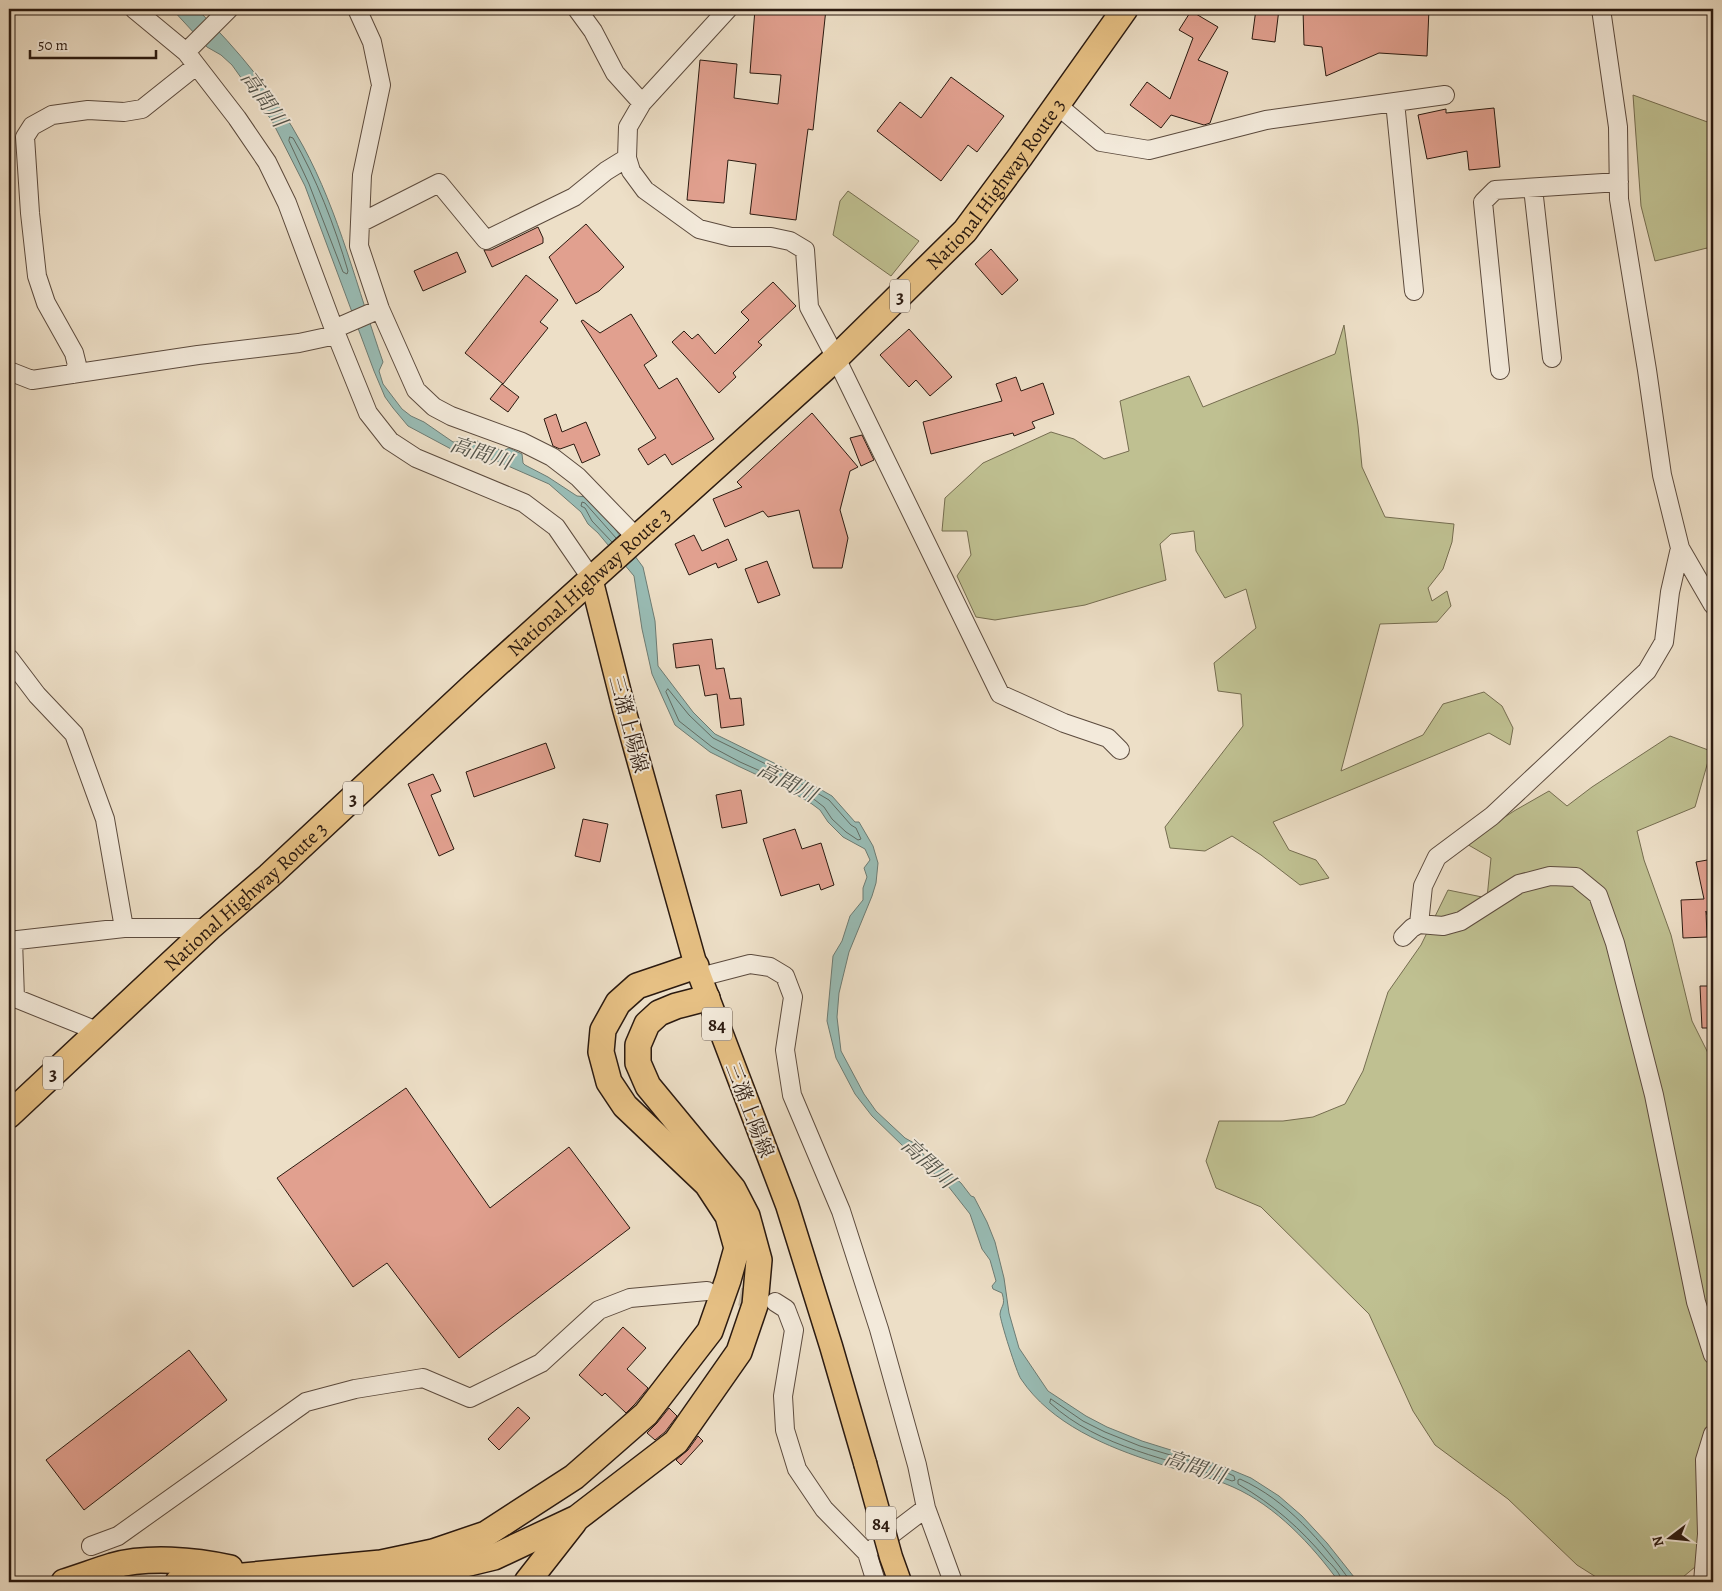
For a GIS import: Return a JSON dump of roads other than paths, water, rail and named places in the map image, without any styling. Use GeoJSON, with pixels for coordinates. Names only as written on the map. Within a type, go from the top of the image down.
{"type":"FeatureCollection","features":[{"type":"Feature","properties":{"kind":"highway","name":"National Highway Route 3"},"geometry":{"type":"LineString","coordinates":[[9,1115],[209,928],[269,876],[599,571],[836,358],[965,231],[1125,9]]}},
{"type":"Feature","properties":{"kind":"highway"},"geometry":{"type":"LineString","coordinates":[[375,1582],[432,1572],[494,1557],[577,1518],[676,1442],[740,1352],[755,1305],[759,1260],[747,1216],[733,1189],[648,1086],[638,1063],[638,1045],[647,1024],[659,1013],[676,1006],[701,980]]}},
{"type":"Feature","properties":{"kind":"highway"},"geometry":{"type":"LineString","coordinates":[[178,1582],[381,1563],[433,1552],[486,1534],[574,1477],[646,1414],[710,1331],[737,1248],[728,1216],[707,1184],[625,1106],[609,1082],[601,1052],[604,1030],[618,1003],[637,986],[701,980]]}},
{"type":"Feature","properties":{"kind":"highway"},"geometry":{"type":"LineString","coordinates":[[527,1582],[577,1518]]}},
{"type":"Feature","properties":{"kind":"highway"},"geometry":{"type":"LineString","coordinates":[[64,1582],[114,1566],[159,1560],[218,1565],[262,1575]]}},
{"type":"Feature","properties":{"kind":"main road","name":"三潴上陽線"},"geometry":{"type":"LineString","coordinates":[[599,571],[624,709],[701,980],[787,1205],[831,1346],[891,1557],[900,1582]]}},
{"type":"Feature","properties":{"kind":"street"},"geometry":{"type":"LineString","coordinates":[[134,9],[192,54],[267,162],[287,203],[338,329],[368,413],[390,441],[416,458],[524,503],[556,527],[599,571]]}},
{"type":"Feature","properties":{"kind":"street"},"geometry":{"type":"LineString","coordinates":[[73,374],[76,365],[74,353],[46,303],[37,276],[30,213],[25,137],[32,126],[52,116],[88,110],[124,112],[142,109],[192,54],[216,22],[229,9]]}},
{"type":"Feature","properties":{"kind":"street"},"geometry":{"type":"LineString","coordinates":[[357,9],[372,42],[381,85],[362,175],[359,246],[376,310],[416,390],[434,407],[451,416],[522,442],[552,458],[578,477],[634,540]]}},
{"type":"Feature","properties":{"kind":"street"},"geometry":{"type":"LineString","coordinates":[[577,9],[593,32],[615,73],[642,103]]}},
{"type":"Feature","properties":{"kind":"street"},"geometry":{"type":"LineString","coordinates":[[728,9],[642,103],[628,127],[627,158],[631,171],[645,190],[699,229],[731,237],[771,237],[790,241],[805,250],[809,307],[836,358],[1000,694],[1064,723],[1108,738],[1120,750]]}},
{"type":"Feature","properties":{"kind":"street"},"geometry":{"type":"LineString","coordinates":[[1601,9],[1618,127],[1619,199],[1648,370],[1662,475],[1680,548],[1713,605]]}},
{"type":"Feature","properties":{"kind":"street"},"geometry":{"type":"LineString","coordinates":[[1057,105],[1101,142],[1149,150],[1266,120],[1445,95]]}},
{"type":"Feature","properties":{"kind":"street"},"geometry":{"type":"LineString","coordinates":[[1395,102],[1414,291]]}},
{"type":"Feature","properties":{"kind":"street"},"geometry":{"type":"LineString","coordinates":[[360,223],[439,183],[486,240],[574,197],[606,171],[627,158]]}},
{"type":"Feature","properties":{"kind":"street"},"geometry":{"type":"LineString","coordinates":[[1500,370],[1483,202],[1495,190],[1619,182]]}},
{"type":"Feature","properties":{"kind":"street"},"geometry":{"type":"LineString","coordinates":[[1533,188],[1552,358]]}},
{"type":"Feature","properties":{"kind":"street"},"geometry":{"type":"LineString","coordinates":[[9,371],[32,380],[198,355],[299,343],[338,329],[376,310]]}},
{"type":"Feature","properties":{"kind":"street"},"geometry":{"type":"LineString","coordinates":[[1419,924],[1423,886],[1437,856],[1492,816],[1647,671],[1664,642],[1670,592],[1680,548]]}},
{"type":"Feature","properties":{"kind":"street"},"geometry":{"type":"LineString","coordinates":[[9,658],[37,694],[74,734],[104,819],[124,928]]}},
{"type":"Feature","properties":{"kind":"street"},"geometry":{"type":"LineString","coordinates":[[1403,937],[1419,924],[1443,926],[1460,922],[1519,884],[1550,876],[1576,877],[1598,895],[1615,943],[1651,1086],[1696,1302],[1713,1355]]}},
{"type":"Feature","properties":{"kind":"street"},"geometry":{"type":"LineString","coordinates":[[98,1032],[12,998],[11,940],[124,928],[209,928]]}},
{"type":"Feature","properties":{"kind":"street"},"geometry":{"type":"LineString","coordinates":[[701,980],[750,964],[770,967],[785,976],[793,998],[785,1050],[792,1095],[841,1210],[879,1329],[917,1465],[926,1508],[952,1582]]}},
{"type":"Feature","properties":{"kind":"street"},"geometry":{"type":"LineString","coordinates":[[91,1546],[118,1536],[306,1402],[355,1389],[424,1378],[470,1398],[541,1363],[600,1310],[630,1298],[707,1291]]}},
{"type":"Feature","properties":{"kind":"street"},"geometry":{"type":"LineString","coordinates":[[775,1302],[786,1309],[794,1330],[783,1396],[785,1430],[797,1469],[824,1509],[867,1552],[876,1582]]}},
{"type":"Feature","properties":{"kind":"street"},"geometry":{"type":"LineString","coordinates":[[1702,1582],[1708,1534],[1705,1460],[1713,1434]]}},
{"type":"Feature","properties":{"kind":"street"},"geometry":{"type":"LineString","coordinates":[[867,1552],[926,1508]]}},
{"type":"Feature","properties":{"kind":"water","name":"高間川"},"geometry":{"type":"Polygon","coordinates":[[[172,9],[197,9],[227,40],[268,91],[303,146],[316,171],[338,225],[383,362],[379,371],[383,384],[402,409],[453,442],[477,441],[503,451],[509,448],[522,454],[525,465],[577,496],[587,497],[612,525],[643,567],[655,621],[658,666],[693,712],[715,734],[778,765],[832,796],[855,822],[859,822],[873,846],[878,863],[876,883],[849,952],[839,993],[837,1017],[841,1051],[864,1094],[876,1111],[905,1138],[914,1143],[925,1156],[961,1183],[971,1196],[974,1197],[995,1242],[1004,1278],[1009,1313],[1019,1348],[1048,1391],[1086,1416],[1107,1427],[1142,1441],[1222,1466],[1251,1478],[1279,1496],[1302,1516],[1327,1543],[1358,1582],[1339,1582],[1317,1554],[1292,1528],[1249,1495],[1224,1483],[1138,1457],[1100,1441],[1064,1421],[1033,1395],[1021,1379],[1013,1358],[1000,1314],[1004,1300],[1002,1293],[993,1289],[992,1286],[996,1281],[990,1260],[982,1249],[970,1214],[948,1186],[872,1116],[855,1094],[836,1058],[827,1021],[833,956],[842,941],[850,916],[863,900],[863,888],[867,877],[864,868],[870,860],[865,849],[843,837],[828,822],[820,810],[812,804],[783,787],[710,752],[675,725],[652,674],[642,629],[634,576],[598,533],[588,524],[581,512],[549,484],[499,462],[451,449],[408,426],[393,408],[385,397],[374,371],[305,186],[272,121],[232,65],[221,55],[207,47],[172,9]]]}},
{"type":"Feature","properties":{"kind":"tunnel"},"geometry":{"type":"LineString","coordinates":[[713,1292],[766,1301]]}}]}
